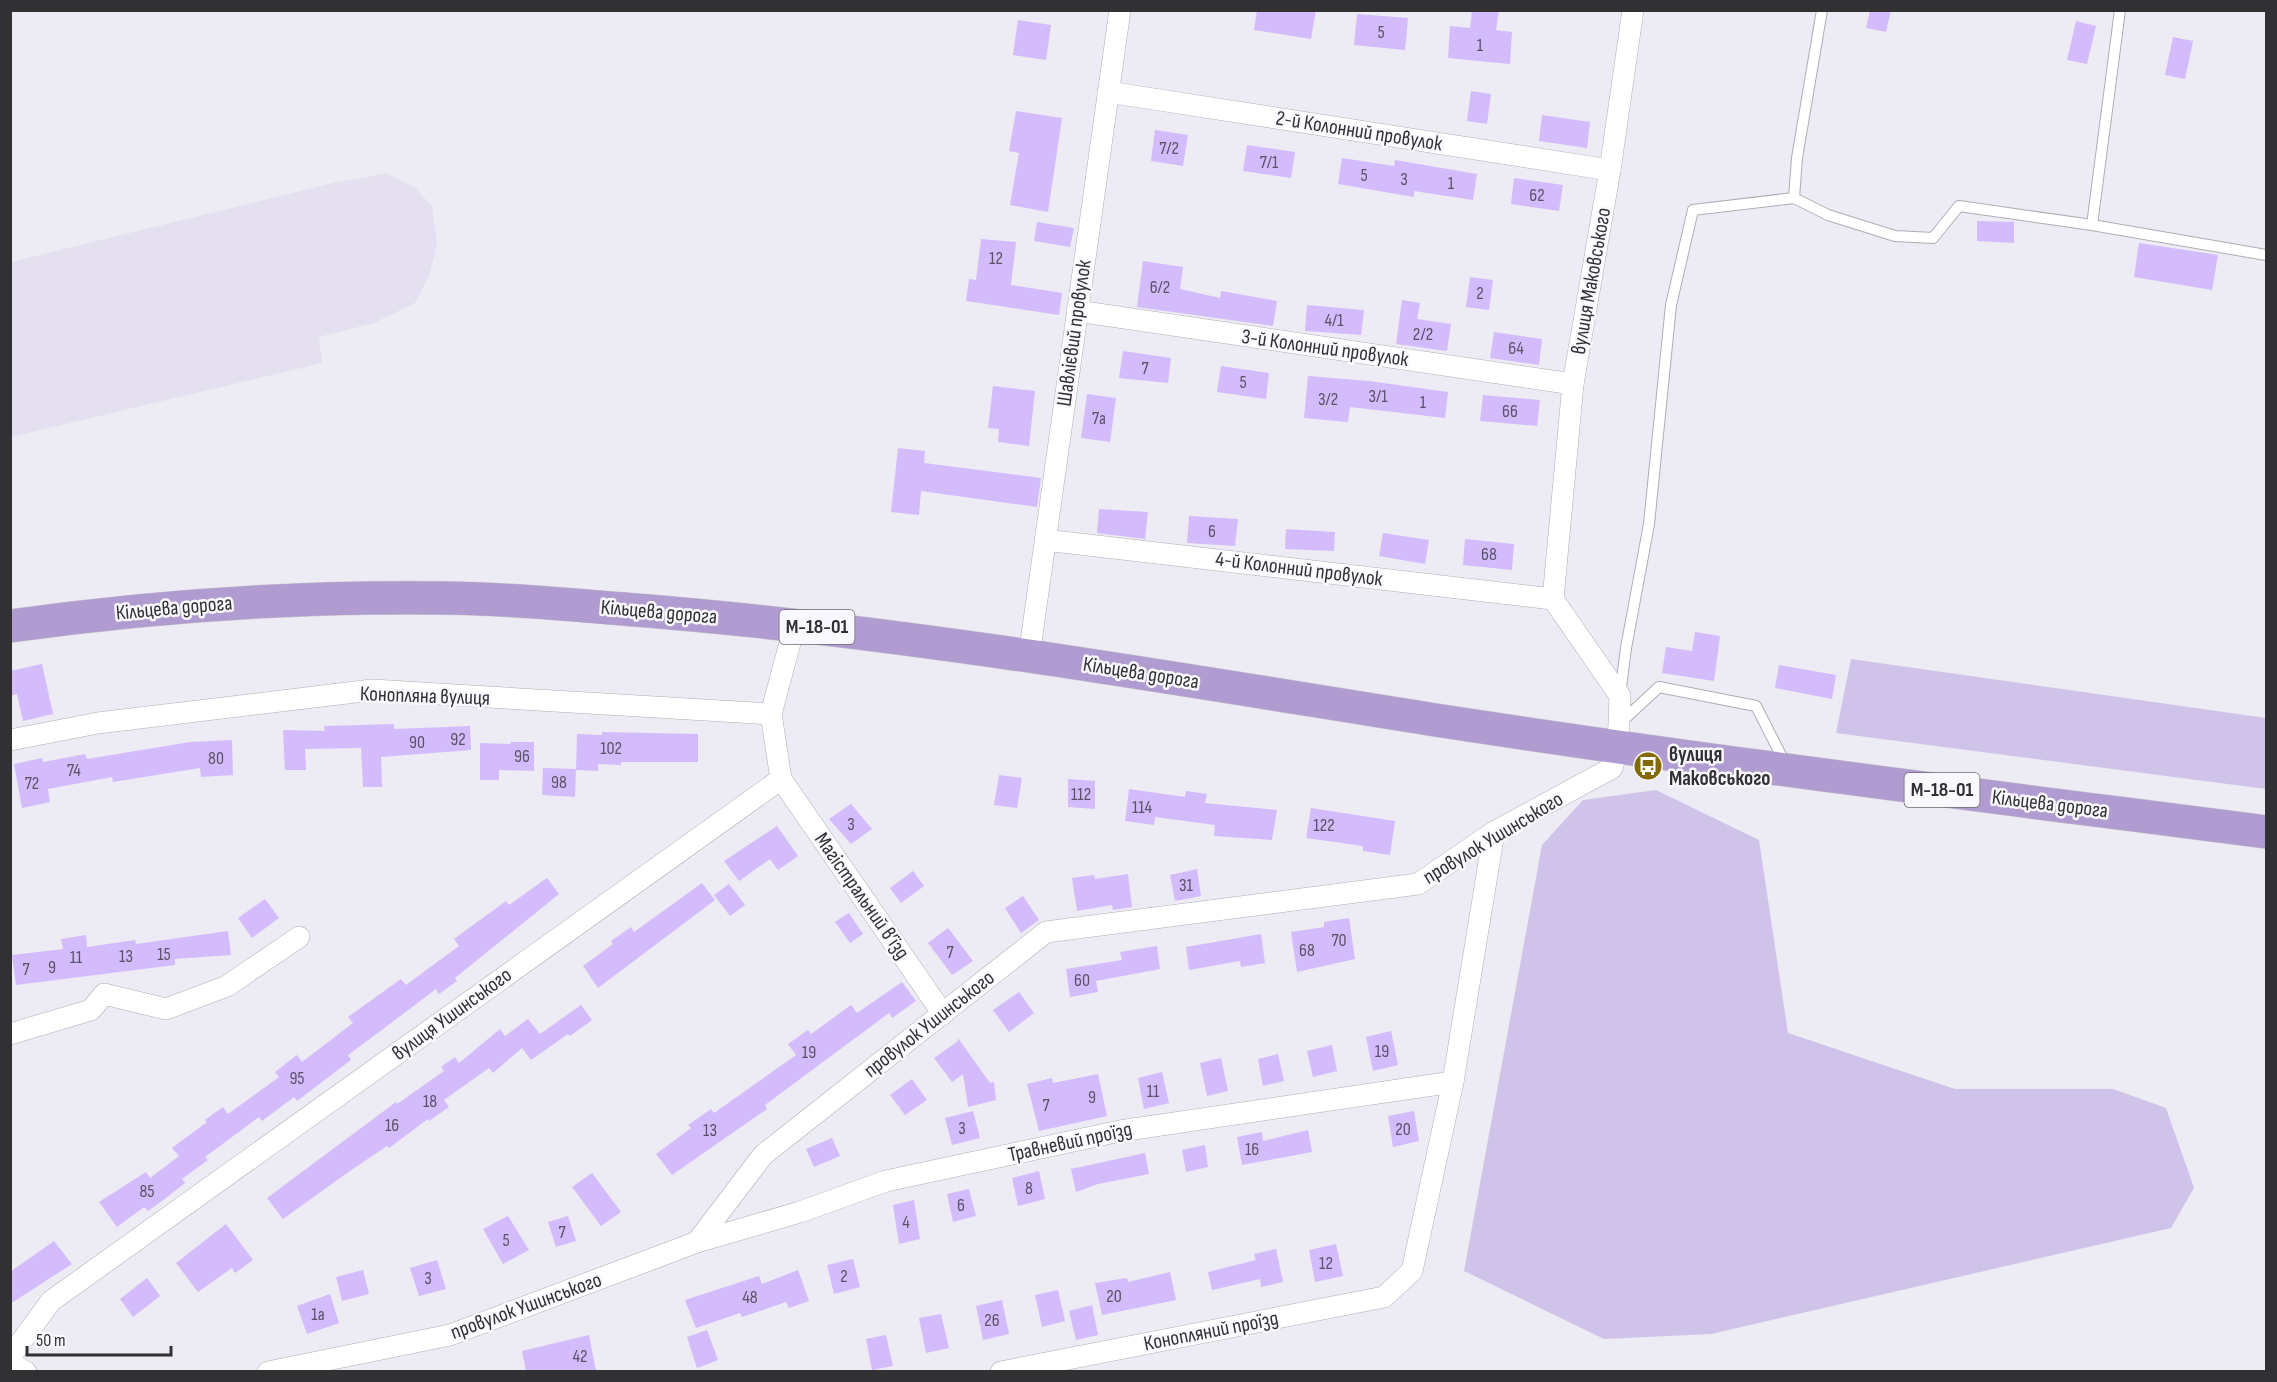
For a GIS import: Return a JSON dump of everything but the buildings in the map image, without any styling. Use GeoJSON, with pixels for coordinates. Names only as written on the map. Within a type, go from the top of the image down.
{"type":"FeatureCollection","features":[{"type":"Feature","properties":{"kind":"highway","name":"Кільцева дорога"},"geometry":{"type":"LineString","coordinates":[[10,626],[88,615],[264,601],[445,598],[595,607],[795,624],[1618,736],[1789,770],[2266,832]]}},
{"type":"Feature","properties":{"kind":"street","name":"Шавлієвий провулок"},"geometry":{"type":"LineString","coordinates":[[1029,656],[1120,10]]}},
{"type":"Feature","properties":{"kind":"street","name":"вулиця Маковського"},"geometry":{"type":"LineString","coordinates":[[1553,599],[1573,384],[1611,170],[1633,10]]}},
{"type":"Feature","properties":{"kind":"street","name":"2-й Колонний провулок"},"geometry":{"type":"LineString","coordinates":[[1108,92],[1611,170]]}},
{"type":"Feature","properties":{"kind":"street","name":"3-й Колонний провулок"},"geometry":{"type":"LineString","coordinates":[[1077,311],[1573,384]]}},
{"type":"Feature","properties":{"kind":"street","name":"4-й Колонний провулок"},"geometry":{"type":"LineString","coordinates":[[1045,540],[1553,599]]}},
{"type":"Feature","properties":{"kind":"street"},"geometry":{"type":"LineString","coordinates":[[1553,599],[1620,696],[1618,736]]}},
{"type":"Feature","properties":{"kind":"street"},"geometry":{"type":"LineString","coordinates":[[781,779],[771,714],[795,624]]}},
{"type":"Feature","properties":{"kind":"street","name":"Конопляна вулиця"},"geometry":{"type":"LineString","coordinates":[[10,740],[98,723],[372,690],[771,714]]}},
{"type":"Feature","properties":{"kind":"street","name":"провулок Ушинського"},"geometry":{"type":"LineString","coordinates":[[268,1371],[450,1335],[697,1242],[763,1155],[1046,932],[1418,884],[1494,832],[1612,768],[1618,736]]}},
{"type":"Feature","properties":{"kind":"street","name":"Магістральний в’їзд"},"geometry":{"type":"LineString","coordinates":[[781,779],[943,1014]]}},
{"type":"Feature","properties":{"kind":"street","name":"вулиця Ушинського"},"geometry":{"type":"LineString","coordinates":[[10,1357],[51,1301],[781,779]]}},
{"type":"Feature","properties":{"kind":"street"},"geometry":{"type":"LineString","coordinates":[[1453,1082],[1494,832]]}},
{"type":"Feature","properties":{"kind":"street"},"geometry":{"type":"LineString","coordinates":[[10,1034],[91,1010],[104,994],[166,1009],[227,986],[299,937]]}},
{"type":"Feature","properties":{"kind":"street","name":"Травневий проїзд"},"geometry":{"type":"LineString","coordinates":[[697,1242],[800,1212],[886,1181],[1120,1131],[1453,1082]]}},
{"type":"Feature","properties":{"kind":"street","name":"Конопляний проїзд"},"geometry":{"type":"LineString","coordinates":[[1001,1371],[1384,1297],[1412,1271],[1453,1082]]}},
{"type":"Feature","properties":{"kind":"street"},"geometry":{"type":"LineString","coordinates":[[10,1363],[26,1371]]}},
{"type":"Feature","properties":{"kind":"lane"},"geometry":{"type":"LineString","coordinates":[[1794,198],[1797,158],[1822,10]]}},
{"type":"Feature","properties":{"kind":"lane"},"geometry":{"type":"LineString","coordinates":[[2091,225],[2120,10]]}},
{"type":"Feature","properties":{"kind":"lane"},"geometry":{"type":"LineString","coordinates":[[1620,696],[1626,648],[1649,524],[1671,305],[1693,210],[1794,198],[1828,215],[1895,236],[1933,238],[1959,206],[2091,225],[2266,255]]}},
{"type":"Feature","properties":{"kind":"lane"},"geometry":{"type":"LineString","coordinates":[[1618,736],[1659,687],[1756,706],[1789,770]]}},
{"type":"Feature","properties":{"kind":"shaded area"},"geometry":{"type":"Polygon","coordinates":[[[387,173],[415,188],[432,206],[437,243],[430,273],[415,303],[374,323],[319,337],[322,363],[11,437],[11,262],[333,183],[387,173]]]}},
{"type":"Feature","properties":{"kind":"shaded area"},"geometry":{"type":"Polygon","coordinates":[[[1851,659],[2266,718],[2266,789],[1836,733],[1851,659]]]}},
{"type":"Feature","properties":{"kind":"shaded area"},"geometry":{"type":"Polygon","coordinates":[[[1656,790],[1759,840],[1788,1033],[1955,1089],[2113,1089],[2166,1108],[2194,1188],[2171,1228],[1711,1334],[1604,1339],[1464,1271],[1542,845],[1583,800],[1656,790]]]}},
{"type":"Feature","properties":{"kind":"place","name":"вулиця Маковського"},"geometry":{"type":"Point","coordinates":[1648,766]}}]}
